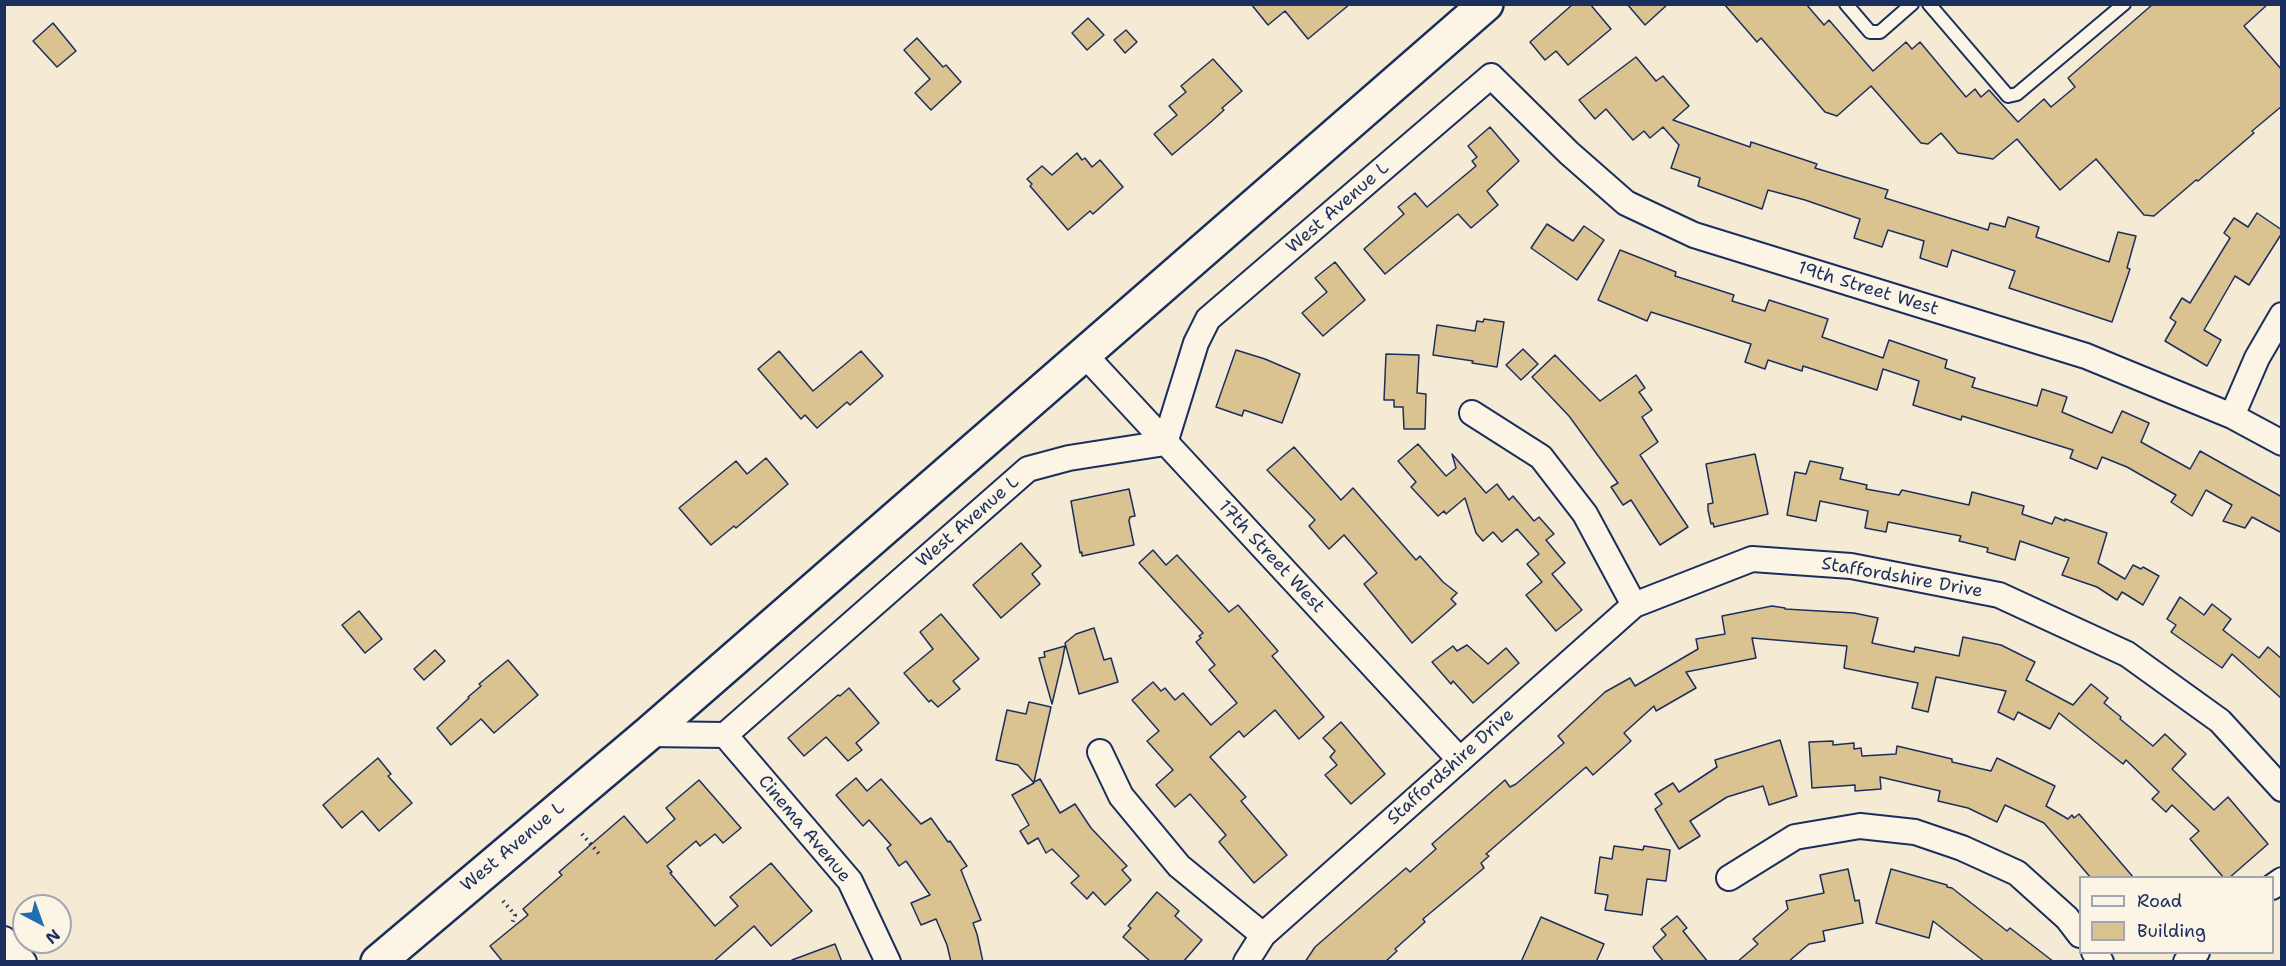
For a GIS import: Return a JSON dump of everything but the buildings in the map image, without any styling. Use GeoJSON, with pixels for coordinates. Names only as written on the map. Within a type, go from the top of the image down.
{"type":"FeatureCollection","features":[{"type":"Feature","properties":{"kind":"main road","name":"West Avenue L"},"geometry":{"type":"LineString","coordinates":[[378,962],[648,734],[1486,4]]}},
{"type":"Feature","properties":{"kind":"street","name":"19th Street West"},"geometry":{"type":"LineString","coordinates":[[1491,76],[1569,153],[1626,203],[1674,226],[1694,235],[2086,357],[2232,416],[2282,443]]}},
{"type":"Feature","properties":{"kind":"street","name":"West Avenue L"},"geometry":{"type":"LineString","coordinates":[[725,735],[1028,469],[1069,458],[1165,443],[1196,343],[1208,319],[1491,76]]}},
{"type":"Feature","properties":{"kind":"street"},"geometry":{"type":"LineString","coordinates":[[2232,416],[2257,358],[2282,315]]}},
{"type":"Feature","properties":{"kind":"street","name":"17th Street West"},"geometry":{"type":"LineString","coordinates":[[1083,353],[1460,759]]}},
{"type":"Feature","properties":{"kind":"street"},"geometry":{"type":"LineString","coordinates":[[1472,413],[1541,457],[1585,514],[1634,604]]}},
{"type":"Feature","properties":{"kind":"street","name":"Staffordshire Drive"},"geometry":{"type":"LineString","coordinates":[[1246,962],[1263,935],[1634,604],[1752,559],[1851,566],[1999,595],[2127,654],[2220,721],[2282,789]]}},
{"type":"Feature","properties":{"kind":"street"},"geometry":{"type":"LineString","coordinates":[[648,734],[725,735]]}},
{"type":"Feature","properties":{"kind":"street","name":"Cinema Avenue"},"geometry":{"type":"LineString","coordinates":[[725,735],[850,881],[888,962]]}},
{"type":"Feature","properties":{"kind":"street"},"geometry":{"type":"LineString","coordinates":[[1100,752],[1121,796],[1179,866],[1263,935]]}},
{"type":"Feature","properties":{"kind":"street"},"geometry":{"type":"LineString","coordinates":[[1729,878],[1795,837],[1860,826],[1915,832],[1962,848],[2017,873],[2067,918],[2079,934]]}},
{"type":"Feature","properties":{"kind":"street"},"geometry":{"type":"LineString","coordinates":[[4,939],[24,962]]}},
{"type":"Feature","properties":{"kind":"lane"},"geometry":{"type":"LineString","coordinates":[[1846,4],[1870,32],[1880,32],[1912,4]]}},
{"type":"Feature","properties":{"kind":"lane"},"geometry":{"type":"LineString","coordinates":[[1929,4],[2008,96],[2017,94],[2124,4]]}},
{"type":"Feature","properties":{"kind":"path"},"geometry":{"type":"LineString","coordinates":[[582,834],[600,855]]}},
{"type":"Feature","properties":{"kind":"path"},"geometry":{"type":"LineString","coordinates":[[503,901],[515,915],[512,924]]}}]}
